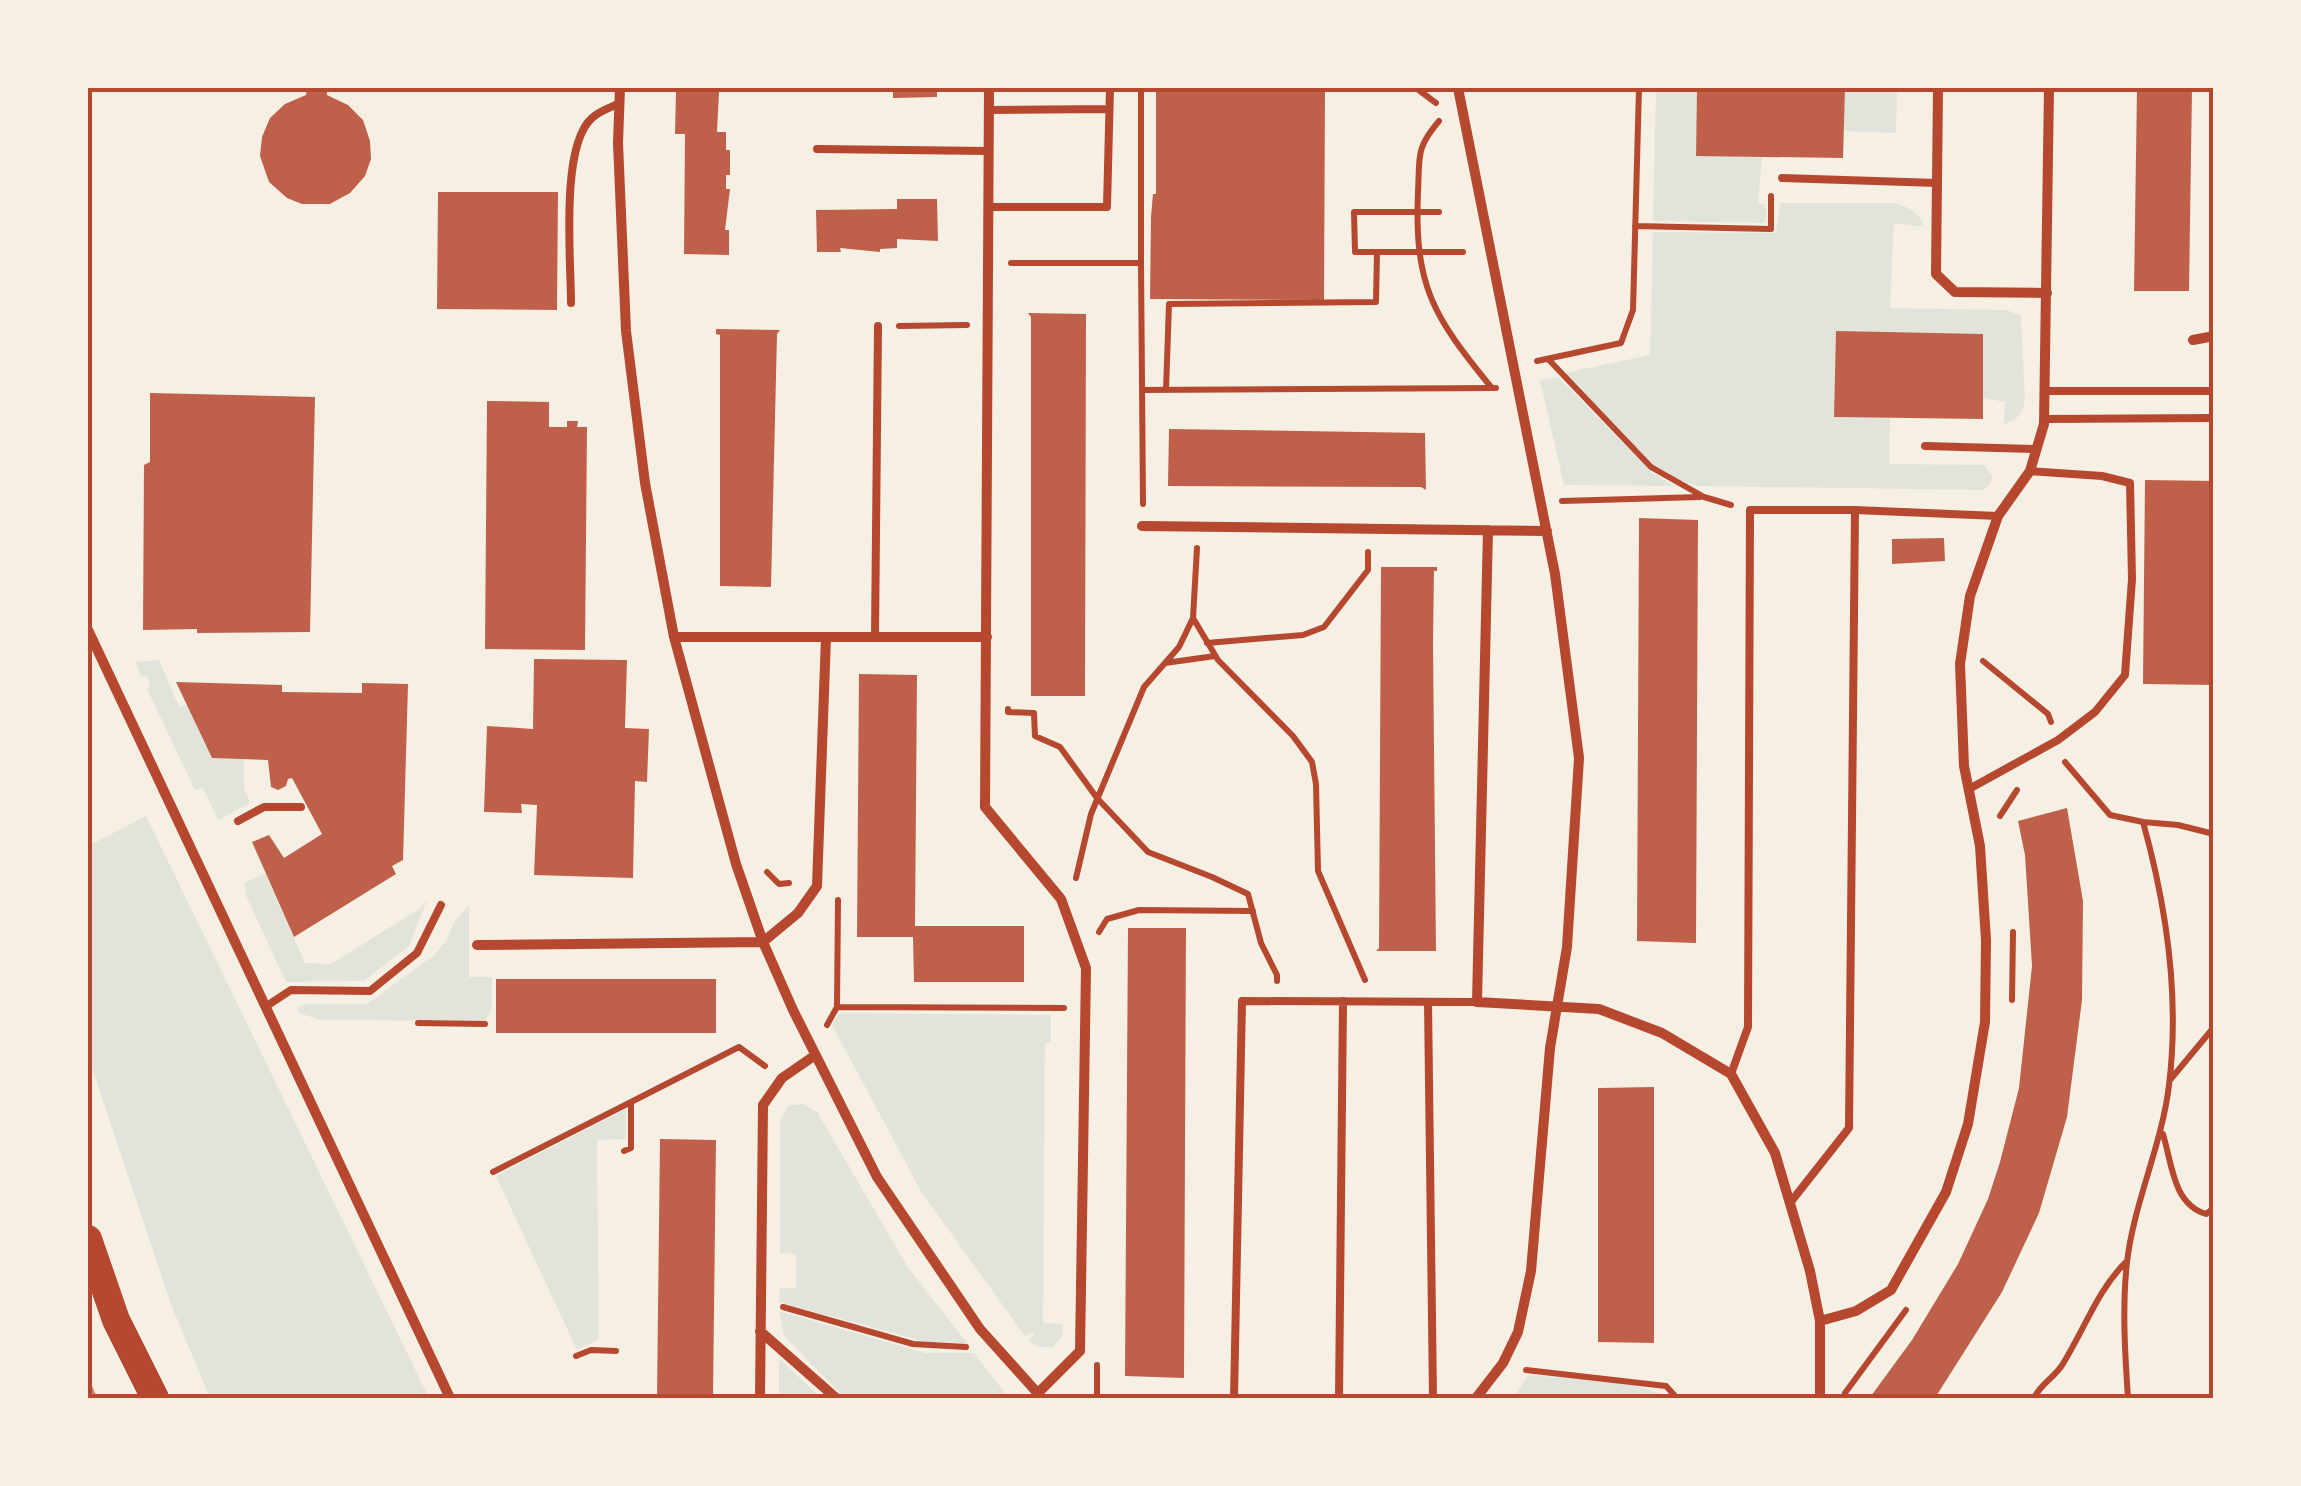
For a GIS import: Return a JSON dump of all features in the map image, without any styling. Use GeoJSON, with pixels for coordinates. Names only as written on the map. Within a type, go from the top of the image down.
{"type":"FeatureCollection","features":[{"type":"Feature","properties":{"kind":"highway"},"geometry":{"type":"LineString","coordinates":[[88,1239],[116,1320],[155,1398]]}},
{"type":"Feature","properties":{"kind":"street"},"geometry":{"type":"LineString","coordinates":[[620,88],[618,143],[626,331],[644,483],[674,637],[736,864],[764,942],[814,1056],[877,1177],[980,1329],[1040,1396],[1080,1351],[1086,968],[1061,898],[985,807],[989,88]]}},
{"type":"Feature","properties":{"kind":"street"},"geometry":{"type":"LineString","coordinates":[[1458,88],[1548,532],[1579,758],[1567,947],[1550,1048],[1531,1272],[1518,1332],[1502,1363],[1476,1398]]}},
{"type":"Feature","properties":{"kind":"street"},"geometry":{"type":"LineString","coordinates":[[1938,88],[1936,274],[1955,292],[2046,293]]}},
{"type":"Feature","properties":{"kind":"street"},"geometry":{"type":"LineString","coordinates":[[1820,1322],[1856,1311],[1891,1290],[1946,1192],[1968,1124],[1985,1022],[1986,940],[1980,846],[1963,749],[1960,664],[1970,596],[1998,516],[2030,470],[2044,418],[2049,88]]}},
{"type":"Feature","properties":{"kind":"street"},"geometry":{"type":"LineString","coordinates":[[2193,340],[2214,336]]}},
{"type":"Feature","properties":{"kind":"street"},"geometry":{"type":"LineString","coordinates":[[1142,526],[1548,532]]}},
{"type":"Feature","properties":{"kind":"street"},"geometry":{"type":"LineString","coordinates":[[1488,530],[1477,1002],[1599,1008],[1662,1033],[1731,1074],[1775,1153],[1810,1271],[1820,1322],[1820,1398]]}},
{"type":"Feature","properties":{"kind":"street"},"geometry":{"type":"LineString","coordinates":[[88,630],[450,1398]]}},
{"type":"Feature","properties":{"kind":"street"},"geometry":{"type":"LineString","coordinates":[[674,637],[987,636]]}},
{"type":"Feature","properties":{"kind":"street"},"geometry":{"type":"LineString","coordinates":[[478,945],[764,942],[798,913],[817,886],[826,637]]}},
{"type":"Feature","properties":{"kind":"street"},"geometry":{"type":"LineString","coordinates":[[760,1398],[763,1105],[782,1078],[814,1056]]}},
{"type":"Feature","properties":{"kind":"street"},"geometry":{"type":"LineString","coordinates":[[760,1330],[836,1398]]}},
{"type":"Feature","properties":{"kind":"lane"},"geometry":{"type":"LineString","coordinates":[[989,207],[1107,206],[1110,88]]}},
{"type":"Feature","properties":{"kind":"lane"},"geometry":{"type":"LineString","coordinates":[[571,303],[571,171],[575,144],[592,118],[620,103]]}},
{"type":"Feature","properties":{"kind":"lane"},"geometry":{"type":"LineString","coordinates":[[989,110],[1109,109]]}},
{"type":"Feature","properties":{"kind":"lane"},"geometry":{"type":"LineString","coordinates":[[817,150],[989,151]]}},
{"type":"Feature","properties":{"kind":"lane"},"geometry":{"type":"LineString","coordinates":[[1782,178],[1937,184]]}},
{"type":"Feature","properties":{"kind":"lane"},"geometry":{"type":"LineString","coordinates":[[876,636],[878,326]]}},
{"type":"Feature","properties":{"kind":"lane"},"geometry":{"type":"LineString","coordinates":[[2044,391],[2214,391]]}},
{"type":"Feature","properties":{"kind":"lane"},"geometry":{"type":"LineString","coordinates":[[2044,418],[2214,418]]}},
{"type":"Feature","properties":{"kind":"lane"},"geometry":{"type":"LineString","coordinates":[[1924,446],[2037,449]]}},
{"type":"Feature","properties":{"kind":"lane"},"geometry":{"type":"LineString","coordinates":[[1968,790],[2058,740],[2095,712],[2125,675],[2132,578],[2130,484],[2102,476],[2030,470]]}},
{"type":"Feature","properties":{"kind":"lane"},"geometry":{"type":"LineString","coordinates":[[1731,1074],[1748,1026],[1750,510],[1998,516]]}},
{"type":"Feature","properties":{"kind":"lane"},"geometry":{"type":"LineString","coordinates":[[1790,1202],[1848,1128],[1854,510]]}},
{"type":"Feature","properties":{"kind":"lane"},"geometry":{"type":"LineString","coordinates":[[238,821],[264,807],[301,807]]}},
{"type":"Feature","properties":{"kind":"lane"},"geometry":{"type":"LineString","coordinates":[[264,1007],[291,990],[370,991],[418,953],[440,905]]}},
{"type":"Feature","properties":{"kind":"lane"},"geometry":{"type":"LineString","coordinates":[[1234,1398],[1242,1001],[1477,1002]]}},
{"type":"Feature","properties":{"kind":"lane"},"geometry":{"type":"LineString","coordinates":[[1339,1398],[1342,1002]]}},
{"type":"Feature","properties":{"kind":"lane"},"geometry":{"type":"LineString","coordinates":[[1428,1002],[1433,1398]]}},
{"type":"Feature","properties":{"kind":"path"},"geometry":{"type":"LineString","coordinates":[[1142,88],[1143,508]]}},
{"type":"Feature","properties":{"kind":"path"},"geometry":{"type":"LineString","coordinates":[[1416,88],[1436,103]]}},
{"type":"Feature","properties":{"kind":"path"},"geometry":{"type":"LineString","coordinates":[[1533,362],[1621,343],[1633,310],[1639,88]]}},
{"type":"Feature","properties":{"kind":"path"},"geometry":{"type":"LineString","coordinates":[[1142,390],[1494,388],[1454,343],[1428,294],[1417,252],[1421,142],[1439,121]]}},
{"type":"Feature","properties":{"kind":"path"},"geometry":{"type":"LineString","coordinates":[[1635,226],[1771,229],[1772,178],[1782,178]]}},
{"type":"Feature","properties":{"kind":"path"},"geometry":{"type":"LineString","coordinates":[[1439,212],[1354,212],[1354,252],[1463,252]]}},
{"type":"Feature","properties":{"kind":"path"},"geometry":{"type":"LineString","coordinates":[[1166,390],[1169,304],[1376,302],[1377,252]]}},
{"type":"Feature","properties":{"kind":"path"},"geometry":{"type":"LineString","coordinates":[[989,262],[1142,263]]}},
{"type":"Feature","properties":{"kind":"path"},"geometry":{"type":"LineString","coordinates":[[878,326],[967,325],[966,344]]}},
{"type":"Feature","properties":{"kind":"path"},"geometry":{"type":"LineString","coordinates":[[1548,359],[1651,467],[1704,497],[1750,510]]}},
{"type":"Feature","properties":{"kind":"path"},"geometry":{"type":"LineString","coordinates":[[1541,501],[1704,497]]}},
{"type":"Feature","properties":{"kind":"path"},"geometry":{"type":"LineString","coordinates":[[1075,891],[1097,798],[1144,687],[1179,647],[1193,618],[1198,526]]}},
{"type":"Feature","properties":{"kind":"path"},"geometry":{"type":"LineString","coordinates":[[1208,643],[1303,635],[1324,627],[1368,570],[1368,544]]}},
{"type":"Feature","properties":{"kind":"path"},"geometry":{"type":"LineString","coordinates":[[1193,618],[1215,656],[1293,736],[1312,762],[1318,871],[1365,984],[1381,984]]}},
{"type":"Feature","properties":{"kind":"path"},"geometry":{"type":"LineString","coordinates":[[1963,644],[2048,714],[2062,758],[2110,815],[2214,834]]}},
{"type":"Feature","properties":{"kind":"path"},"geometry":{"type":"LineString","coordinates":[[1164,663],[1215,656]]}},
{"type":"Feature","properties":{"kind":"path"},"geometry":{"type":"LineString","coordinates":[[1008,712],[1034,713],[1036,736],[1060,747],[1097,798],[1148,852],[1248,894],[1277,982]]}},
{"type":"Feature","properties":{"kind":"path"},"geometry":{"type":"LineString","coordinates":[[2128,1398],[2127,1261],[2162,1132],[2170,1080],[2172,952],[2143,822]]}},
{"type":"Feature","properties":{"kind":"path"},"geometry":{"type":"LineString","coordinates":[[736,864],[762,857],[769,877],[779,884],[800,876]]}},
{"type":"Feature","properties":{"kind":"path"},"geometry":{"type":"LineString","coordinates":[[836,1041],[827,1024],[837,1007],[838,880]]}},
{"type":"Feature","properties":{"kind":"path"},"geometry":{"type":"LineString","coordinates":[[1096,938],[1107,919],[1139,910],[1252,911]]}},
{"type":"Feature","properties":{"kind":"path"},"geometry":{"type":"LineString","coordinates":[[837,1007],[1070,1008],[1069,991]]}},
{"type":"Feature","properties":{"kind":"path"},"geometry":{"type":"LineString","coordinates":[[418,1024],[485,1024]]}},
{"type":"Feature","properties":{"kind":"path"},"geometry":{"type":"LineString","coordinates":[[2170,1080],[2214,1027]]}},
{"type":"Feature","properties":{"kind":"path"},"geometry":{"type":"LineString","coordinates":[[493,1172],[739,1047],[782,1078]]}},
{"type":"Feature","properties":{"kind":"path"},"geometry":{"type":"LineString","coordinates":[[624,1151],[632,1148],[633,1140],[630,1102]]}},
{"type":"Feature","properties":{"kind":"path"},"geometry":{"type":"LineString","coordinates":[[2162,1132],[2181,1198],[2194,1210],[2206,1214],[2214,1208]]}},
{"type":"Feature","properties":{"kind":"path"},"geometry":{"type":"LineString","coordinates":[[2034,1398],[2040,1386],[2062,1368],[2110,1277],[2127,1261]]}},
{"type":"Feature","properties":{"kind":"path"},"geometry":{"type":"LineString","coordinates":[[774,1305],[913,1344],[974,1347],[966,1335]]}},
{"type":"Feature","properties":{"kind":"path"},"geometry":{"type":"LineString","coordinates":[[576,1356],[591,1350],[616,1351]]}},
{"type":"Feature","properties":{"kind":"path"},"geometry":{"type":"LineString","coordinates":[[1516,1384],[1526,1369],[1666,1386],[1677,1398]]}},
{"type":"Feature","properties":{"kind":"shaded area"},"geometry":{"type":"Polygon","coordinates":[[[1675,88],[1697,88],[1696,155],[1762,157],[1758,204],[1764,204],[1767,213],[1764,223],[1653,221],[1656,91],[1674,92],[1675,88]]]}},
{"type":"Feature","properties":{"kind":"shaded area"},"geometry":{"type":"Polygon","coordinates":[[[1845,88],[1897,88],[1896,133],[1843,131],[1845,88]]]}},
{"type":"Feature","properties":{"kind":"shaded area"},"geometry":{"type":"Polygon","coordinates":[[[1780,203],[1894,203],[1909,208],[1920,217],[1924,227],[1894,223],[1890,308],[2007,310],[2021,316],[2025,400],[2019,416],[2004,424],[2005,402],[1983,398],[1982,334],[1836,332],[1834,416],[1890,418],[1889,464],[1984,465],[1992,476],[1983,490],[1698,486],[1654,465],[1565,373],[1650,355],[1653,232],[1776,233],[1780,203]]]}},
{"type":"Feature","properties":{"kind":"shaded area"},"geometry":{"type":"Polygon","coordinates":[[[1558,377],[1654,474],[1675,486],[1564,485],[1540,380],[1558,377]]]}},
{"type":"Feature","properties":{"kind":"shaded area"},"geometry":{"type":"Polygon","coordinates":[[[159,660],[179,707],[187,705],[212,758],[244,759],[244,788],[250,803],[218,820],[203,788],[195,790],[147,689],[147,676],[141,677],[136,662],[159,660]]]}},
{"type":"Feature","properties":{"kind":"shaded area"},"geometry":{"type":"Polygon","coordinates":[[[146,816],[429,1398],[210,1398],[172,1307],[88,1056],[88,846],[146,816]]]}},
{"type":"Feature","properties":{"kind":"shaded area"},"geometry":{"type":"Polygon","coordinates":[[[265,873],[305,963],[331,964],[419,909],[427,900],[409,946],[364,981],[286,982],[247,898],[244,883],[265,873]]]}},
{"type":"Feature","properties":{"kind":"shaded area"},"geometry":{"type":"Polygon","coordinates":[[[469,905],[469,977],[492,977],[491,1010],[485,1021],[320,1020],[299,1013],[297,1008],[305,1004],[367,1004],[434,955],[469,905]]]}},
{"type":"Feature","properties":{"kind":"shaded area"},"geometry":{"type":"Polygon","coordinates":[[[839,1013],[1051,1015],[1051,1043],[1045,1043],[1043,1323],[1063,1324],[1062,1337],[1052,1347],[1038,1347],[1028,1341],[1034,1335],[1031,1332],[1025,1336],[922,1193],[832,1025],[839,1013]]]}},
{"type":"Feature","properties":{"kind":"shaded area"},"geometry":{"type":"Polygon","coordinates":[[[803,1104],[817,1112],[909,1269],[968,1344],[926,1342],[779,1302],[780,1288],[796,1288],[796,1254],[780,1253],[780,1121],[788,1106],[803,1104]]]}},
{"type":"Feature","properties":{"kind":"shaded area"},"geometry":{"type":"Polygon","coordinates":[[[626,1109],[626,1139],[597,1140],[599,1339],[577,1350],[496,1176],[626,1109]]]}},
{"type":"Feature","properties":{"kind":"shaded area"},"geometry":{"type":"Polygon","coordinates":[[[779,1311],[925,1353],[974,1353],[1009,1398],[845,1398],[784,1336],[779,1311]]]}},
{"type":"Feature","properties":{"kind":"shaded area"},"geometry":{"type":"Polygon","coordinates":[[[779,1358],[821,1398],[779,1398],[779,1358]]]}},
{"type":"Feature","properties":{"kind":"shaded area"},"geometry":{"type":"Polygon","coordinates":[[[1528,1375],[1619,1383],[1668,1398],[1513,1398],[1528,1375]]]}},
{"type":"Feature","properties":{"kind":"building"},"geometry":{"type":"Polygon","coordinates":[[[307,88],[327,88],[327,95],[348,105],[363,120],[370,141],[371,159],[365,176],[350,193],[330,204],[302,204],[287,198],[269,182],[260,156],[270,118],[285,104],[306,95],[307,88]]]}},
{"type":"Feature","properties":{"kind":"building"},"geometry":{"type":"Polygon","coordinates":[[[893,88],[937,88],[937,97],[893,98],[893,88]]]}},
{"type":"Feature","properties":{"kind":"building"},"geometry":{"type":"Polygon","coordinates":[[[1156,88],[1325,88],[1324,300],[1150,299],[1151,217],[1156,194],[1156,88]]]}},
{"type":"Feature","properties":{"kind":"building"},"geometry":{"type":"Polygon","coordinates":[[[1697,88],[1845,88],[1843,158],[1696,156],[1697,88]]]}},
{"type":"Feature","properties":{"kind":"building"},"geometry":{"type":"Polygon","coordinates":[[[2137,88],[2192,88],[2189,291],[2134,291],[2137,88]]]}},
{"type":"Feature","properties":{"kind":"building"},"geometry":{"type":"Polygon","coordinates":[[[676,92],[719,92],[717,132],[726,132],[726,150],[730,150],[725,230],[729,230],[729,255],[684,254],[685,134],[675,134],[676,92]]]}},
{"type":"Feature","properties":{"kind":"building"},"geometry":{"type":"Polygon","coordinates":[[[438,192],[558,192],[557,310],[437,309],[438,192]]]}},
{"type":"Feature","properties":{"kind":"building"},"geometry":{"type":"Polygon","coordinates":[[[897,199],[937,199],[938,241],[897,239],[897,248],[880,252],[840,248],[841,252],[817,252],[816,210],[897,209],[897,199]]]}},
{"type":"Feature","properties":{"kind":"building"},"geometry":{"type":"Polygon","coordinates":[[[1028,313],[1086,314],[1085,696],[1031,696],[1028,313]]]}},
{"type":"Feature","properties":{"kind":"building"},"geometry":{"type":"Polygon","coordinates":[[[716,329],[780,330],[771,587],[720,586],[720,335],[716,329]]]}},
{"type":"Feature","properties":{"kind":"building"},"geometry":{"type":"Polygon","coordinates":[[[1836,331],[1983,334],[1983,419],[1834,417],[1836,331]]]}},
{"type":"Feature","properties":{"kind":"building"},"geometry":{"type":"Polygon","coordinates":[[[150,393],[315,397],[310,632],[143,630],[144,465],[150,462],[150,393]]]}},
{"type":"Feature","properties":{"kind":"building"},"geometry":{"type":"Polygon","coordinates":[[[487,401],[549,402],[549,427],[567,427],[567,421],[578,421],[577,427],[587,427],[585,650],[485,649],[487,401]]]}},
{"type":"Feature","properties":{"kind":"building"},"geometry":{"type":"Polygon","coordinates":[[[1169,429],[1425,433],[1426,490],[1168,486],[1169,429]]]}},
{"type":"Feature","properties":{"kind":"building"},"geometry":{"type":"Polygon","coordinates":[[[2145,480],[2214,481],[2214,685],[2143,684],[2145,480]]]}},
{"type":"Feature","properties":{"kind":"building"},"geometry":{"type":"Polygon","coordinates":[[[1639,518],[1698,520],[1696,943],[1637,941],[1639,518]]]}},
{"type":"Feature","properties":{"kind":"building"},"geometry":{"type":"Polygon","coordinates":[[[1944,538],[1945,561],[1892,564],[1892,539],[1944,538]]]}},
{"type":"Feature","properties":{"kind":"building"},"geometry":{"type":"Polygon","coordinates":[[[1381,567],[1437,567],[1433,642],[1436,951],[1376,951],[1381,567]]]}},
{"type":"Feature","properties":{"kind":"building"},"geometry":{"type":"Polygon","coordinates":[[[534,659],[627,660],[625,728],[649,729],[647,782],[635,781],[633,878],[534,875],[537,805],[521,804],[522,813],[484,812],[487,726],[533,729],[534,659]]]}},
{"type":"Feature","properties":{"kind":"building"},"geometry":{"type":"Polygon","coordinates":[[[859,674],[917,675],[915,926],[1024,926],[1024,982],[914,982],[913,937],[857,937],[859,674]]]}},
{"type":"Feature","properties":{"kind":"building"},"geometry":{"type":"Polygon","coordinates":[[[176,682],[282,685],[282,692],[362,693],[362,683],[408,684],[403,860],[392,866],[396,874],[294,937],[252,842],[269,835],[284,858],[322,834],[292,778],[278,790],[271,787],[268,760],[212,758],[176,682]]]}},
{"type":"Feature","properties":{"kind":"building"},"geometry":{"type":"Polygon","coordinates":[[[2067,808],[2083,901],[2082,1000],[2067,1117],[2039,1213],[2002,1292],[1935,1398],[1874,1398],[1871,1396],[1912,1340],[1958,1264],[1988,1199],[2019,1088],[2032,966],[2025,855],[2018,821],[2067,808]]]}},
{"type":"Feature","properties":{"kind":"building"},"geometry":{"type":"Polygon","coordinates":[[[1128,928],[1186,928],[1184,1378],[1125,1376],[1128,928]]]}},
{"type":"Feature","properties":{"kind":"building"},"geometry":{"type":"Polygon","coordinates":[[[496,979],[716,979],[716,1033],[496,1033],[496,979]]]}},
{"type":"Feature","properties":{"kind":"building"},"geometry":{"type":"Polygon","coordinates":[[[1654,1087],[1654,1343],[1598,1342],[1598,1088],[1654,1087]]]}},
{"type":"Feature","properties":{"kind":"building"},"geometry":{"type":"Polygon","coordinates":[[[660,1139],[716,1140],[713,1398],[657,1398],[660,1139]]]}},
{"type":"Feature","properties":{"kind":"railway"},"geometry":{"type":"LineString","coordinates":[[88,1387],[93,1398]]}}]}
